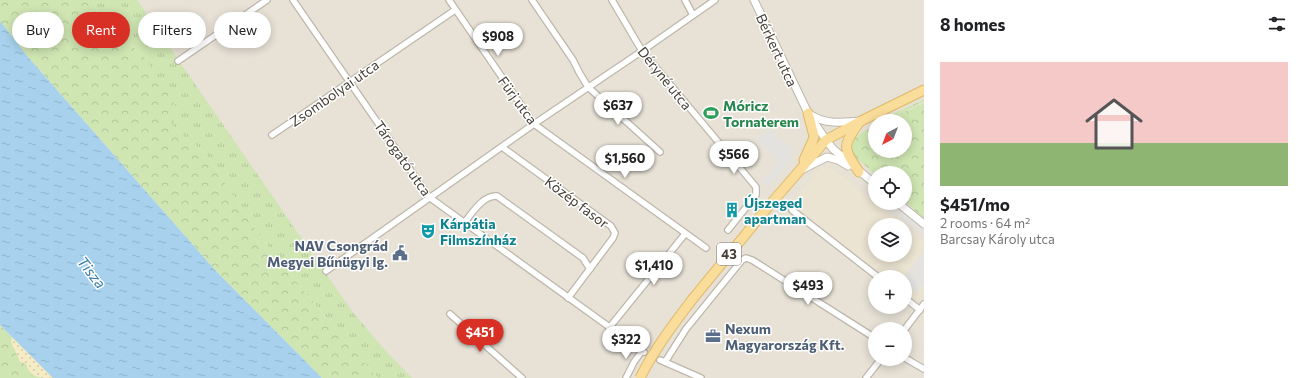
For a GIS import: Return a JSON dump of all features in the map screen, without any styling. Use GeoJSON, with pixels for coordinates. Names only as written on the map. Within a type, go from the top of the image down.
{"type":"FeatureCollection","features":[{"type":"Feature","properties":{"kind":"main road","name":"43"},"geometry":{"type":"LineString","coordinates":[[640,378],[658,346],[691,301],[768,207],[826,140],[924,90]]}},
{"type":"Feature","properties":{"kind":"main road"},"geometry":{"type":"LineString","coordinates":[[799,171],[813,140],[812,128],[808,113]]}},
{"type":"Feature","properties":{"kind":"main road"},"geometry":{"type":"LineString","coordinates":[[859,172],[849,156],[846,146],[850,134],[861,121]]}},
{"type":"Feature","properties":{"kind":"street"},"geometry":{"type":"LineString","coordinates":[[178,61],[267,0]]}},
{"type":"Feature","properties":{"kind":"street","name":"Tárogató utca"},"geometry":{"type":"LineString","coordinates":[[293,0],[429,197],[643,352],[634,362],[626,378]]}},
{"type":"Feature","properties":{"kind":"street","name":"Fürj utca"},"geometry":{"type":"LineString","coordinates":[[449,0],[534,124],[706,248]]}},
{"type":"Feature","properties":{"kind":"street"},"geometry":{"type":"LineString","coordinates":[[532,0],[573,60],[578,72],[588,87],[660,152]]}},
{"type":"Feature","properties":{"kind":"street","name":"Déryné utca"},"geometry":{"type":"LineString","coordinates":[[612,0],[642,51],[756,187],[756,195],[728,230]]}},
{"type":"Feature","properties":{"kind":"street"},"geometry":{"type":"LineString","coordinates":[[685,0],[693,15]]}},
{"type":"Feature","properties":{"kind":"street"},"geometry":{"type":"LineString","coordinates":[[326,271],[429,197],[715,0]]}},
{"type":"Feature","properties":{"kind":"street","name":"Bérkert utca"},"geometry":{"type":"LineString","coordinates":[[754,0],[808,113],[833,149],[859,172]]}},
{"type":"Feature","properties":{"kind":"street","name":"Zsombolyai utca"},"geometry":{"type":"LineString","coordinates":[[272,135],[455,10]]}},
{"type":"Feature","properties":{"kind":"street"},"geometry":{"type":"LineString","coordinates":[[808,113],[825,122],[861,121]]}},
{"type":"Feature","properties":{"kind":"street","name":"Közép fasor"},"geometry":{"type":"LineString","coordinates":[[502,147],[612,226],[615,233],[613,238],[568,298]]}},
{"type":"Feature","properties":{"kind":"street"},"geometry":{"type":"LineString","coordinates":[[799,171],[827,157],[838,160],[868,179]]}},
{"type":"Feature","properties":{"kind":"street"},"geometry":{"type":"LineString","coordinates":[[464,222],[487,198],[496,196],[583,258],[590,269]]}},
{"type":"Feature","properties":{"kind":"street"},"geometry":{"type":"LineString","coordinates":[[792,210],[869,270]]}},
{"type":"Feature","properties":{"kind":"street"},"geometry":{"type":"LineString","coordinates":[[907,210],[924,224]]}},
{"type":"Feature","properties":{"kind":"street"},"geometry":{"type":"LineString","coordinates":[[609,328],[685,234]]}},
{"type":"Feature","properties":{"kind":"street"},"geometry":{"type":"LineString","coordinates":[[701,378],[662,361],[742,260],[746,258],[752,260],[868,334]]}},
{"type":"Feature","properties":{"kind":"street"},"geometry":{"type":"LineString","coordinates":[[912,304],[920,310]]}},
{"type":"Feature","properties":{"kind":"street"},"geometry":{"type":"LineString","coordinates":[[911,322],[924,304]]}},
{"type":"Feature","properties":{"kind":"street"},"geometry":{"type":"LineString","coordinates":[[450,314],[522,378]]}},
{"type":"Feature","properties":{"kind":"street"},"geometry":{"type":"LineString","coordinates":[[912,362],[924,369]]}},
{"type":"Feature","properties":{"kind":"street"},"geometry":{"type":"LineString","coordinates":[[866,378],[875,366]]}},
{"type":"Feature","properties":{"kind":"shaded area"},"geometry":{"type":"Polygon","coordinates":[[[125,0],[924,0],[924,378],[399,378],[160,48],[206,48],[206,12],[138,12],[138,18],[125,0]]]}},
{"type":"Feature","properties":{"kind":"shaded area"},"geometry":{"type":"Polygon","coordinates":[[[769,129],[793,150],[789,154],[793,158],[768,187],[761,182],[779,161],[756,140],[761,134],[763,135],[769,129]]]}},
{"type":"Feature","properties":{"kind":"shaded area"},"geometry":{"type":"Polygon","coordinates":[[[828,165],[868,197],[868,210],[885,210],[895,218],[868,218],[868,262],[912,262],[912,232],[924,241],[924,293],[916,303],[912,300],[912,270],[874,270],[791,204],[819,169],[828,165]]]}},
{"type":"Feature","properties":{"kind":"shaded area"},"geometry":{"type":"Polygon","coordinates":[[[893,210],[901,210],[910,218],[903,218],[893,210]]]}},
{"type":"Feature","properties":{"kind":"shaded area"},"geometry":{"type":"Polygon","coordinates":[[[912,219],[924,229],[924,235],[912,225],[912,219]]]}},
{"type":"Feature","properties":{"kind":"shaded area"},"geometry":{"type":"Polygon","coordinates":[[[924,251],[924,283],[916,293],[912,290],[912,270],[909,270],[924,251]]]}},
{"type":"Feature","properties":{"kind":"green space"},"geometry":{"type":"Polygon","coordinates":[[[0,0],[92,0],[98,12],[72,12],[72,48],[130,48],[130,44],[145,58],[177,108],[172,125],[183,136],[205,153],[262,239],[339,334],[378,378],[322,378],[215,270],[28,57],[21,48],[64,48],[64,12],[12,12],[12,36],[0,21],[0,0]]]}},
{"type":"Feature","properties":{"kind":"green space"},"geometry":{"type":"Polygon","coordinates":[[[92,0],[137,0],[145,12],[138,12],[138,48],[170,48],[351,310],[383,348],[412,378],[378,378],[339,334],[262,239],[205,153],[183,136],[172,125],[145,58],[130,44],[130,12],[98,12],[92,0]]]}},
{"type":"Feature","properties":{"kind":"green space"},"geometry":{"type":"Polygon","coordinates":[[[924,99],[924,101],[899,114],[893,114],[924,99]]]}},
{"type":"Feature","properties":{"kind":"green space"},"geometry":{"type":"Polygon","coordinates":[[[924,103],[924,219],[912,208],[912,166],[868,166],[868,168],[859,160],[851,148],[855,138],[868,130],[868,158],[912,158],[912,114],[900,114],[924,103]]]}},
{"type":"Feature","properties":{"kind":"green space"},"geometry":{"type":"Polygon","coordinates":[[[0,325],[53,378],[0,378],[0,325]]]}},
{"type":"Feature","properties":{"kind":"sand"},"geometry":{"type":"Polygon","coordinates":[[[12,336],[53,378],[44,378],[33,375],[26,364],[20,362],[11,342],[12,336]]]}},
{"type":"Feature","properties":{"kind":"water","name":"Tisza"},"geometry":{"type":"Polygon","coordinates":[[[0,21],[12,36],[12,48],[21,48],[215,270],[322,378],[53,378],[0,325],[0,21]]]}},
{"type":"Feature","properties":{"kind":"place","name":"Móricz Tornaterem"},"geometry":{"type":"Point","coordinates":[711,113]}},
{"type":"Feature","properties":{"kind":"place","name":"Újszeged apartman"},"geometry":{"type":"Point","coordinates":[732,210]}},
{"type":"Feature","properties":{"kind":"place","name":"Kárpátia Filmszínház"},"geometry":{"type":"Point","coordinates":[428,231]}},
{"type":"Feature","properties":{"kind":"place","name":"NAV Csongrád Megyei Bűnügyi Ig."},"geometry":{"type":"Point","coordinates":[400,253]}},
{"type":"Feature","properties":{"kind":"place","name":"Nexum Magyarország Kft."},"geometry":{"type":"Point","coordinates":[713,336]}}]}
